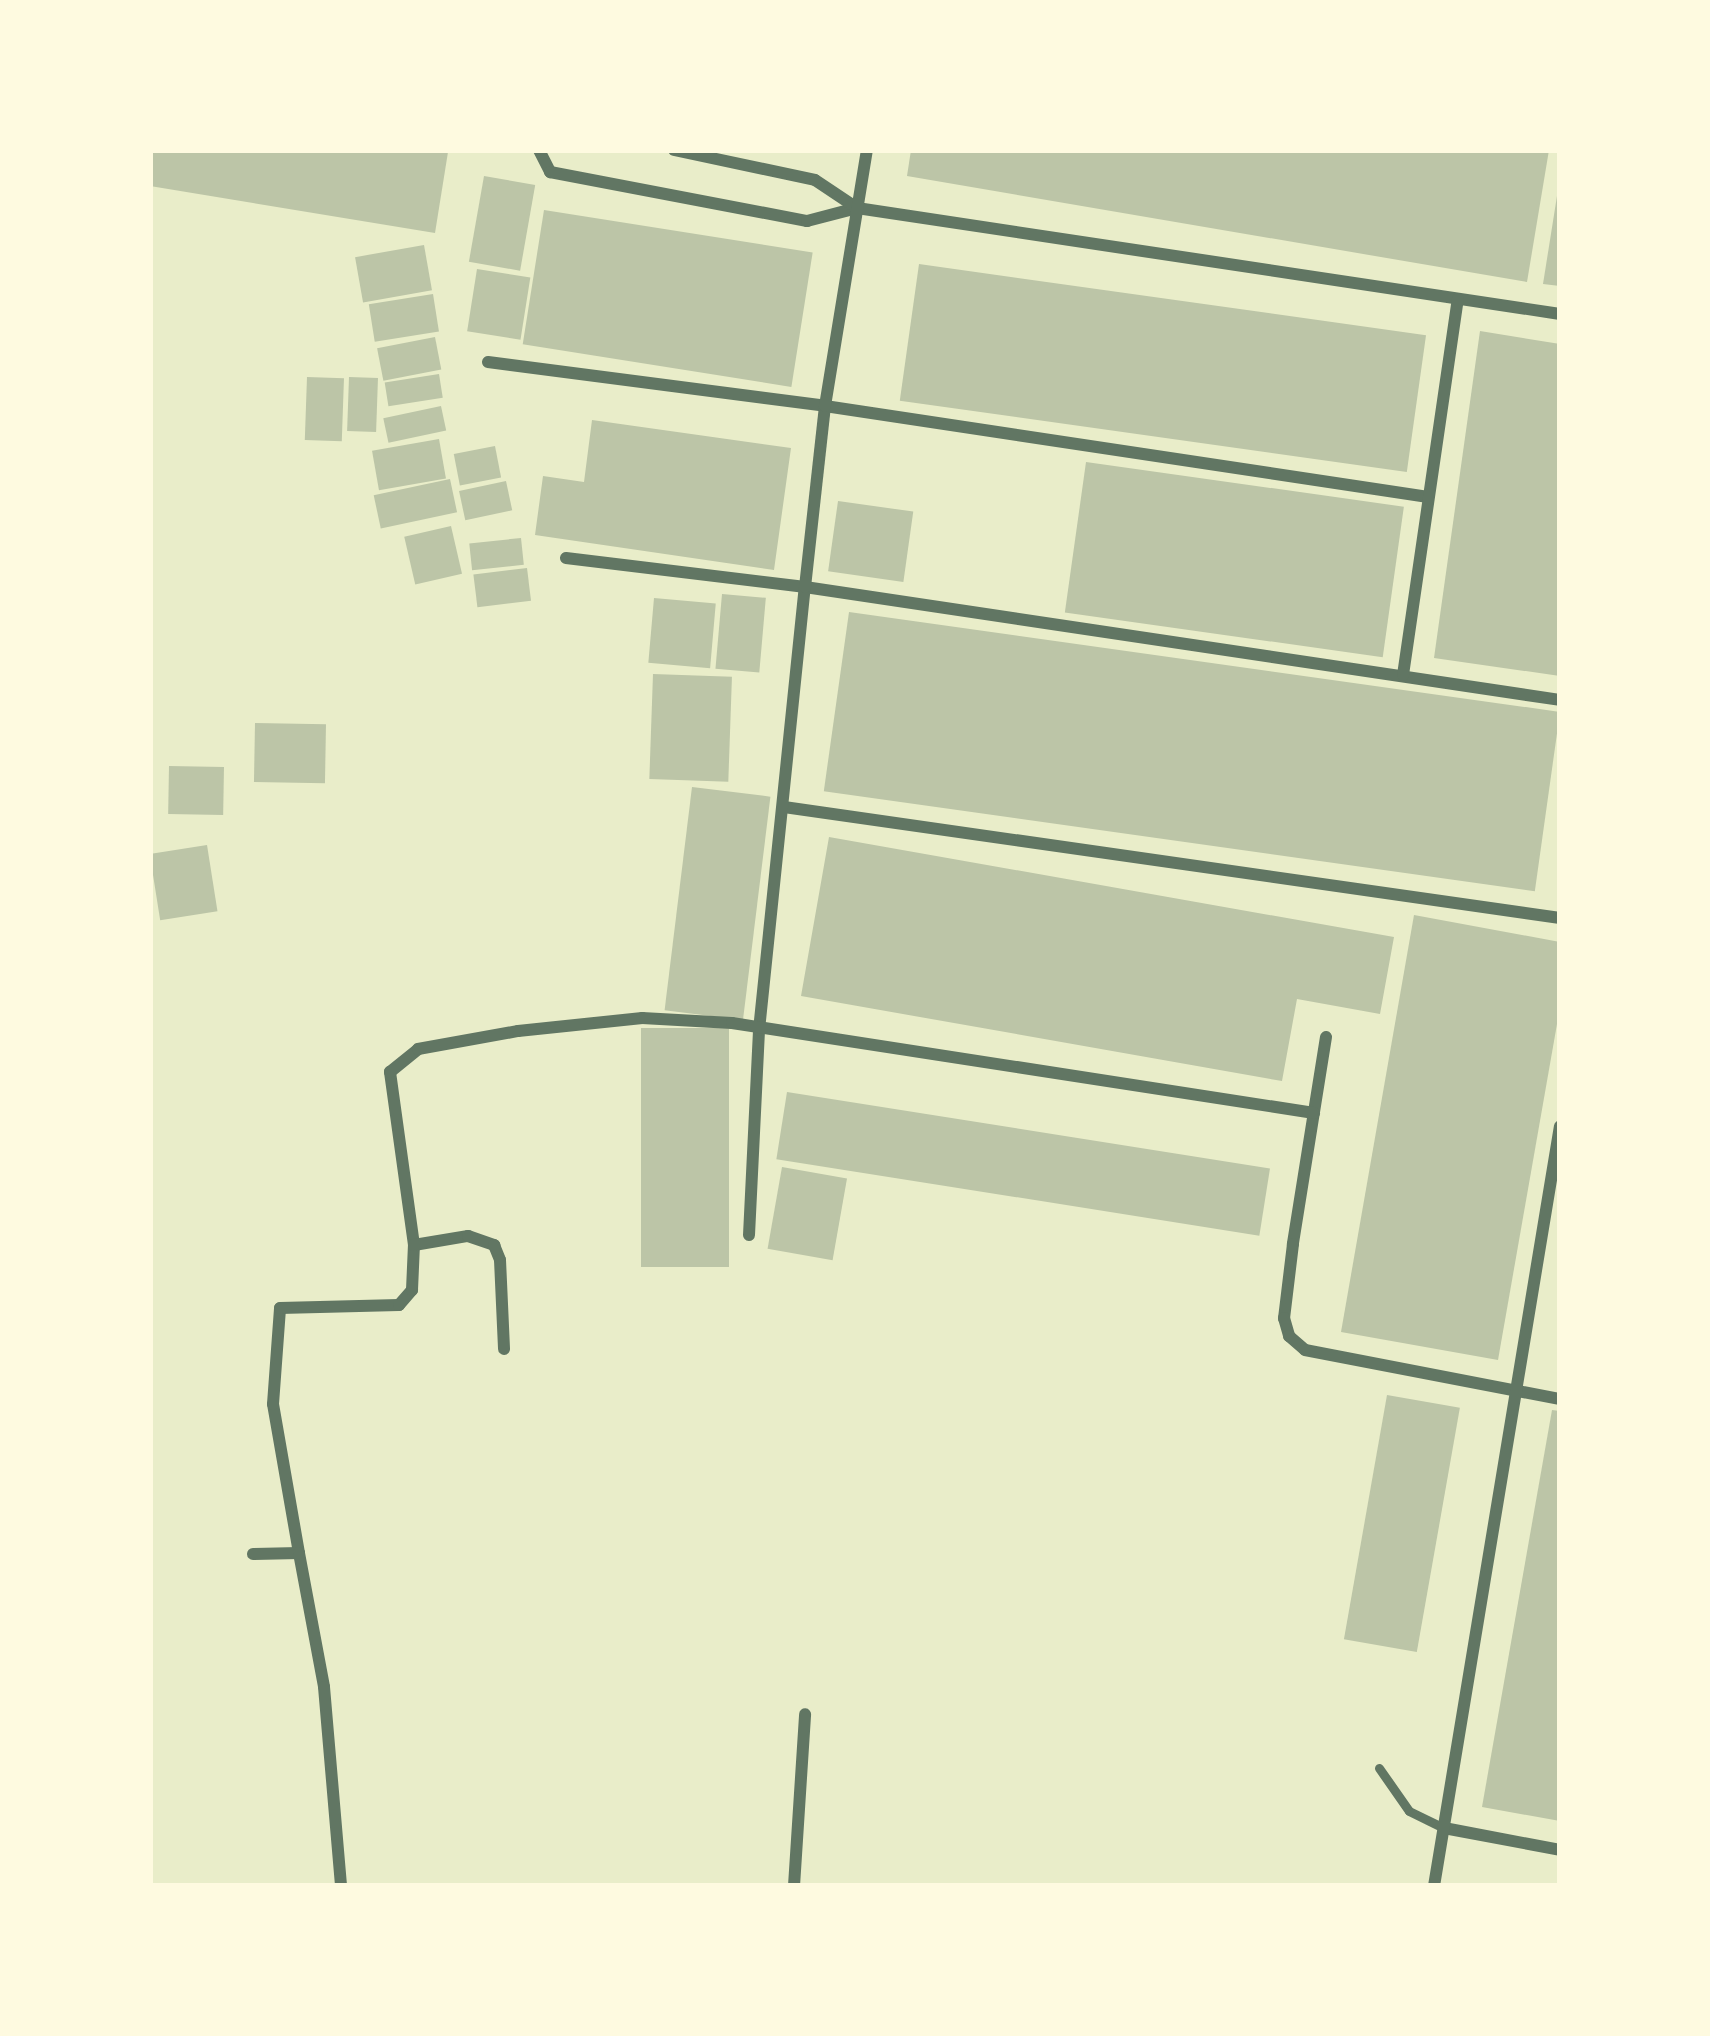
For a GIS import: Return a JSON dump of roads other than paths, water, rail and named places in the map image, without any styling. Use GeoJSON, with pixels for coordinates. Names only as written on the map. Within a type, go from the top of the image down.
{"type":"FeatureCollection","features":[{"type":"Feature","properties":{"kind":"street"},"geometry":{"type":"LineString","coordinates":[[538,150],[550,172],[807,221],[857,208],[1560,314]]}},
{"type":"Feature","properties":{"kind":"street"},"geometry":{"type":"LineString","coordinates":[[674,150],[814,180],[857,208]]}},
{"type":"Feature","properties":{"kind":"street"},"geometry":{"type":"LineString","coordinates":[[749,1235],[759,1030],[805,586],[825,406],[867,150]]}},
{"type":"Feature","properties":{"kind":"street"},"geometry":{"type":"LineString","coordinates":[[1403,675],[1458,299]]}},
{"type":"Feature","properties":{"kind":"street"},"geometry":{"type":"LineString","coordinates":[[488,362],[825,406],[1428,497]]}},
{"type":"Feature","properties":{"kind":"street"},"geometry":{"type":"LineString","coordinates":[[566,558],[805,586],[1560,700]]}},
{"type":"Feature","properties":{"kind":"street"},"geometry":{"type":"LineString","coordinates":[[784,807],[1560,918]]}},
{"type":"Feature","properties":{"kind":"street"},"geometry":{"type":"LineString","coordinates":[[341,1886],[324,1687],[273,1404],[275,1316],[280,1308],[292,1305],[399,1305],[412,1290],[414,1245],[390,1072],[418,1048],[642,1018],[759,1030],[1314,1113]]}},
{"type":"Feature","properties":{"kind":"street"},"geometry":{"type":"LineString","coordinates":[[1326,1037],[1291,1262],[1285,1318],[1289,1336],[1305,1350],[1560,1399]]}},
{"type":"Feature","properties":{"kind":"street"},"geometry":{"type":"LineString","coordinates":[[1434,1886],[1560,1126]]}},
{"type":"Feature","properties":{"kind":"street"},"geometry":{"type":"LineString","coordinates":[[414,1245],[467,1236],[494,1245],[500,1260],[504,1349]]}},
{"type":"Feature","properties":{"kind":"street"},"geometry":{"type":"LineString","coordinates":[[253,1554],[299,1552]]}},
{"type":"Feature","properties":{"kind":"street"},"geometry":{"type":"LineString","coordinates":[[794,1886],[806,1714]]}},
{"type":"Feature","properties":{"kind":"street"},"geometry":{"type":"LineString","coordinates":[[1444,1828],[1560,1850]]}},
{"type":"Feature","properties":{"kind":"lane"},"geometry":{"type":"LineString","coordinates":[[1379,1768],[1409,1811],[1444,1828]]}}]}
